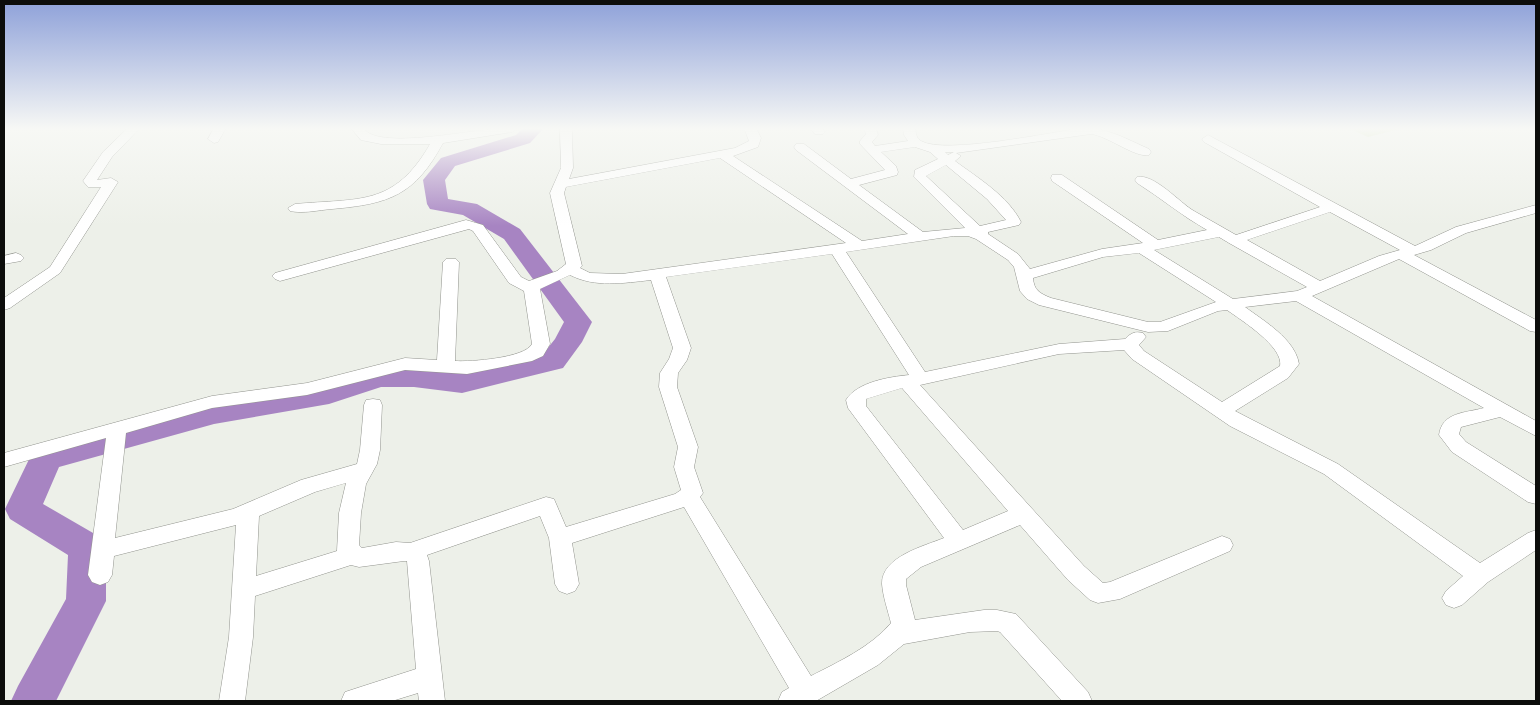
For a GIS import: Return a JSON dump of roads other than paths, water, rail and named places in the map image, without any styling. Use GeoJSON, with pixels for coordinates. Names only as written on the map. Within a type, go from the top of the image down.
{"type":"FeatureCollection","features":[{"type":"Feature","properties":{"kind":"street"},"geometry":{"type":"LineString","coordinates":[[4,305],[55,270],[111,182],[93,184],[90,181],[102,161]]}},
{"type":"Feature","properties":{"kind":"street"},"geometry":{"type":"LineString","coordinates":[[295,208],[365,200],[390,194],[420,168],[425,161]]}},
{"type":"Feature","properties":{"kind":"street"},"geometry":{"type":"LineString","coordinates":[[280,276],[466,224],[478,228],[515,280],[533,286],[566,272],[574,266],[558,193],[567,168],[567,161]]}},
{"type":"Feature","properties":{"kind":"street"},"geometry":{"type":"LineString","coordinates":[[561,184],[685,161]]}},
{"type":"Feature","properties":{"kind":"street"},"geometry":{"type":"LineString","coordinates":[[732,161],[860,245]]}},
{"type":"Feature","properties":{"kind":"street"},"geometry":{"type":"LineString","coordinates":[[819,161],[921,237]]}},
{"type":"Feature","properties":{"kind":"street"},"geometry":{"type":"LineString","coordinates":[[850,183],[892,172],[882,161]]}},
{"type":"Feature","properties":{"kind":"street"},"geometry":{"type":"LineString","coordinates":[[943,161],[920,173],[920,177],[981,236],[1013,257],[1021,265],[1025,275],[1026,288],[1033,296],[1045,302],[1148,327],[1162,327],[1215,307],[1284,296],[1299,296],[1384,259],[1426,247],[1460,230],[1536,209]]}},
{"type":"Feature","properties":{"kind":"street"},"geometry":{"type":"LineString","coordinates":[[946,161],[1001,204],[1013,217],[1014,222],[980,230],[981,236]]}},
{"type":"Feature","properties":{"kind":"street"},"geometry":{"type":"LineString","coordinates":[[1247,161],[1536,327]]}},
{"type":"Feature","properties":{"kind":"street"},"geometry":{"type":"LineString","coordinates":[[1057,178],[1149,247],[1232,304],[1277,342],[1289,356],[1288,369],[1282,374],[1220,411]]}},
{"type":"Feature","properties":{"kind":"street"},"geometry":{"type":"LineString","coordinates":[[1142,180],[1164,194],[1187,213],[1320,287]]}},
{"type":"Feature","properties":{"kind":"street"},"geometry":{"type":"LineString","coordinates":[[1234,240],[1332,208]]}},
{"type":"Feature","properties":{"kind":"street"},"geometry":{"type":"LineString","coordinates":[[566,272],[587,278],[622,279],[954,232],[970,232],[981,236]]}},
{"type":"Feature","properties":{"kind":"street"},"geometry":{"type":"LineString","coordinates":[[1025,275],[1102,253],[1149,247],[1220,232]]}},
{"type":"Feature","properties":{"kind":"street"},"geometry":{"type":"LineString","coordinates":[[836,248],[913,379],[1024,514],[1076,574],[1098,593],[1112,592],[1222,545]]}},
{"type":"Feature","properties":{"kind":"street"},"geometry":{"type":"LineString","coordinates":[[446,367],[451,262]]}},
{"type":"Feature","properties":{"kind":"street"},"geometry":{"type":"LineString","coordinates":[[560,538],[689,497],[692,493],[684,467],[688,447],[668,387],[668,378],[682,348],[657,274]]}},
{"type":"Feature","properties":{"kind":"street"},"geometry":{"type":"LineString","coordinates":[[4,460],[116,436],[212,402],[306,389],[405,364],[466,368],[526,357],[537,352],[541,344],[533,286]]}},
{"type":"Feature","properties":{"kind":"street"},"geometry":{"type":"LineString","coordinates":[[1299,296],[1503,410],[1533,422]]}},
{"type":"Feature","properties":{"kind":"street"},"geometry":{"type":"LineString","coordinates":[[959,541],[857,408],[855,400],[859,395],[880,387],[913,379],[1059,349],[1130,344],[1148,327]]}},
{"type":"Feature","properties":{"kind":"street"},"geometry":{"type":"LineString","coordinates":[[1130,344],[1138,355],[1220,411],[1320,462],[1480,575]]}},
{"type":"Feature","properties":{"kind":"street"},"geometry":{"type":"LineString","coordinates":[[373,405],[370,450],[356,484],[350,513],[347,549],[352,555],[358,558],[410,552],[546,505],[560,538],[567,584]]}},
{"type":"Feature","properties":{"kind":"street"},"geometry":{"type":"LineString","coordinates":[[1503,410],[1455,422],[1450,426],[1449,435],[1459,447],[1536,496]]}},
{"type":"Feature","properties":{"kind":"street"},"geometry":{"type":"LineString","coordinates":[[100,576],[116,436]]}},
{"type":"Feature","properties":{"kind":"street"},"geometry":{"type":"LineString","coordinates":[[103,550],[248,512],[308,486],[363,470]]}},
{"type":"Feature","properties":{"kind":"street"},"geometry":{"type":"LineString","coordinates":[[689,497],[798,697],[866,658],[899,634],[1000,620],[1007,622],[1079,701]]}},
{"type":"Feature","properties":{"kind":"street"},"geometry":{"type":"LineString","coordinates":[[232,701],[241,637],[248,512]]}},
{"type":"Feature","properties":{"kind":"street"},"geometry":{"type":"LineString","coordinates":[[899,634],[904,624],[894,585],[894,575],[913,560],[1024,514]]}},
{"type":"Feature","properties":{"kind":"street"},"geometry":{"type":"LineString","coordinates":[[1454,598],[1480,575],[1536,539]]}},
{"type":"Feature","properties":{"kind":"street"},"geometry":{"type":"LineString","coordinates":[[354,701],[431,689],[418,561],[415,554],[410,552]]}},
{"type":"Feature","properties":{"kind":"street"},"geometry":{"type":"LineString","coordinates":[[244,590],[352,555]]}},
{"type":"Feature","properties":{"kind":"waterway"},"geometry":{"type":"LineString","coordinates":[[33,701],[86,601],[87,548],[23,509],[46,458],[214,413],[329,394],[379,377],[414,377],[462,383],[553,361],[568,342],[578,322],[512,234],[469,209],[438,204],[434,180],[448,162],[452,161]]}}]}
